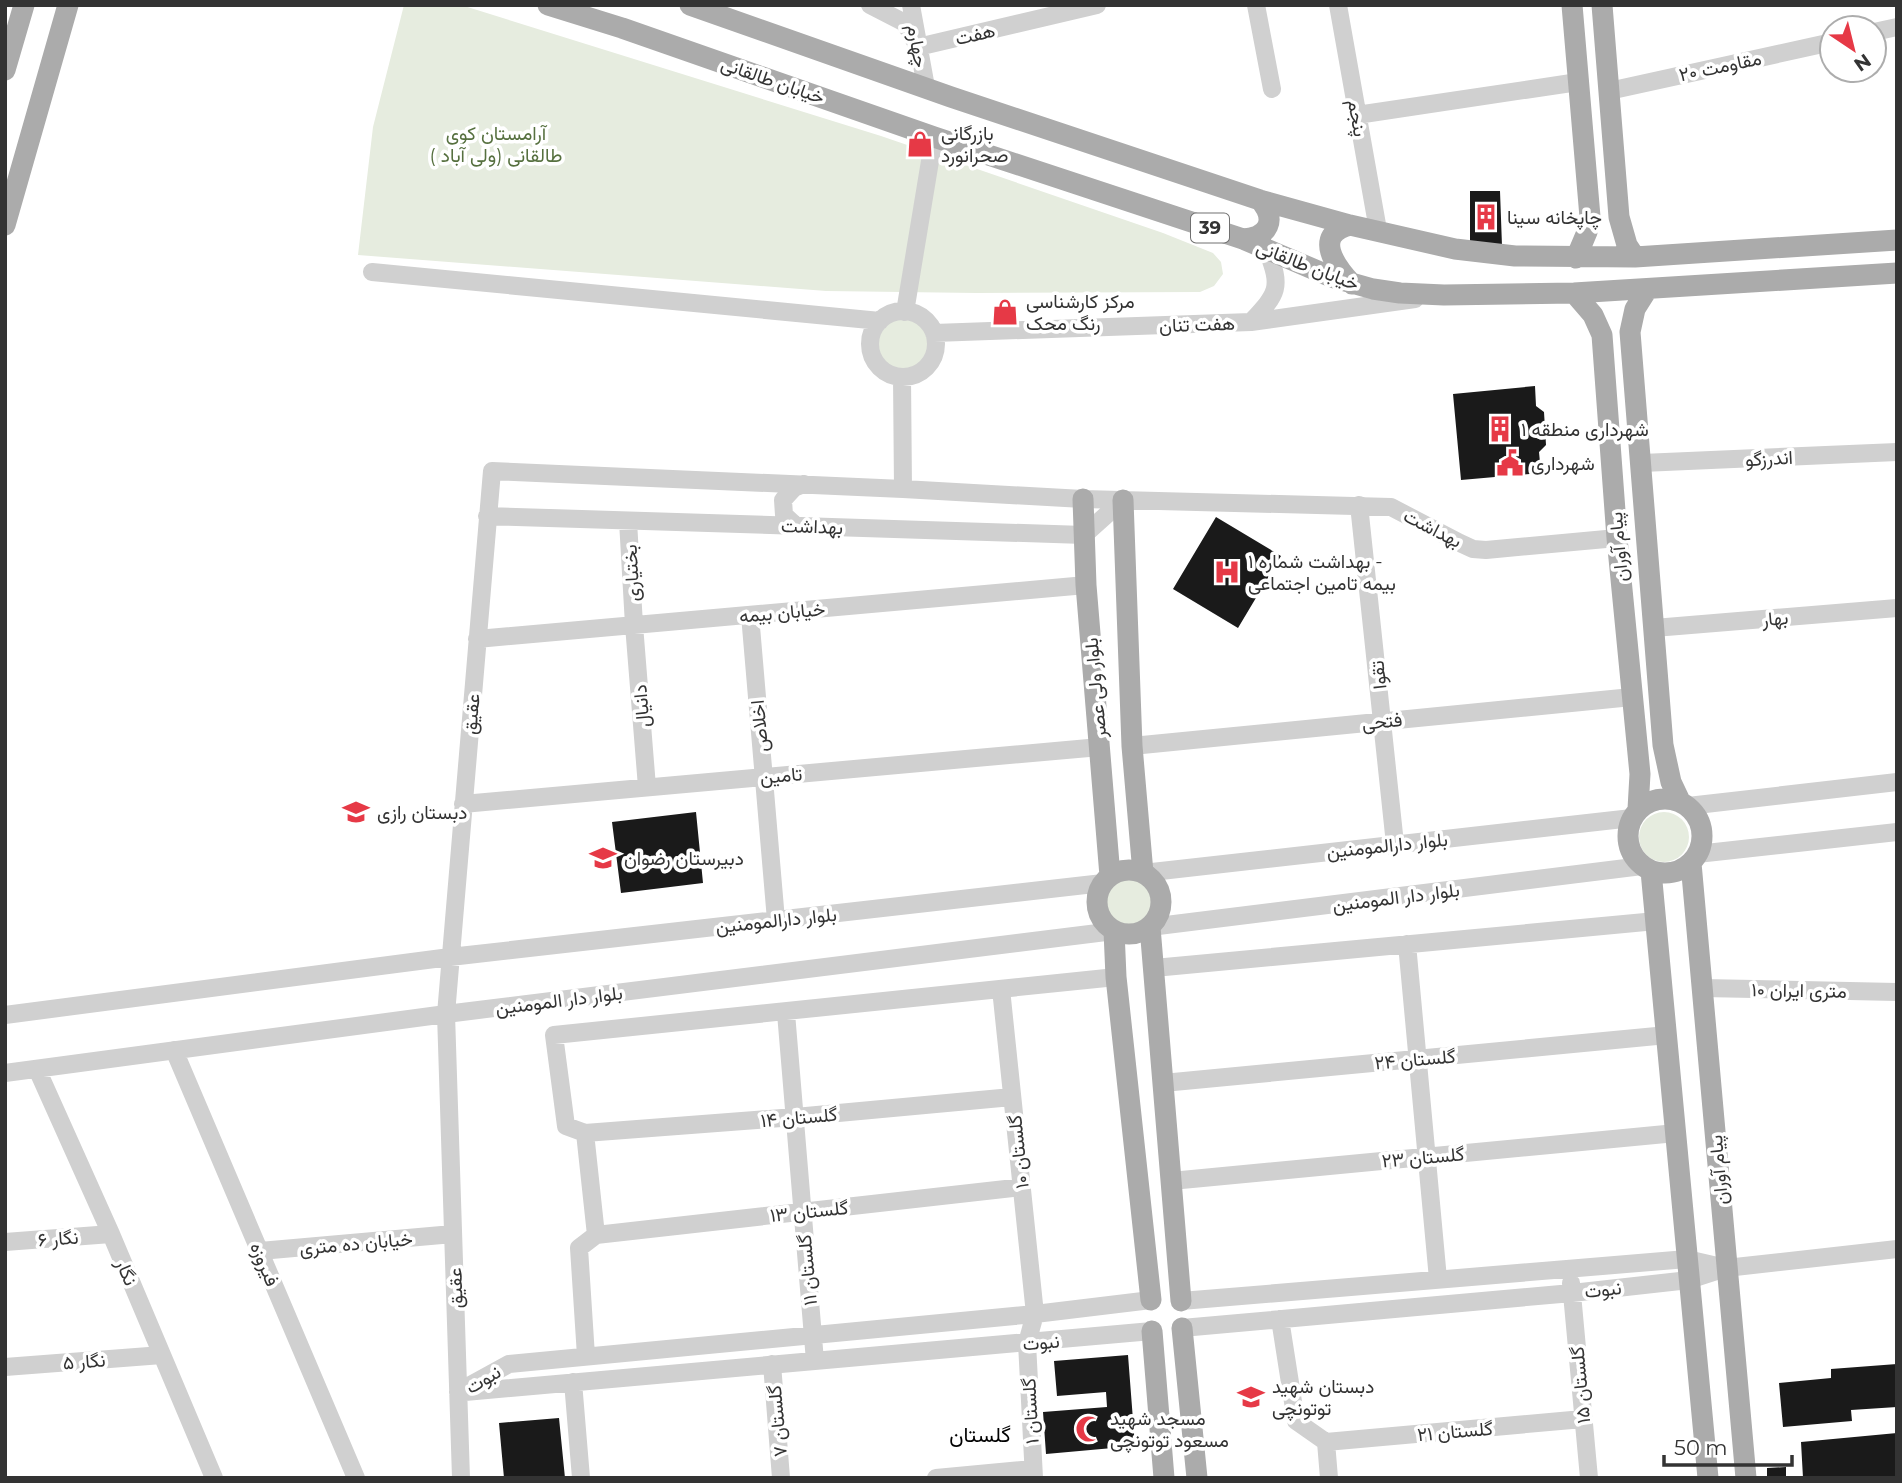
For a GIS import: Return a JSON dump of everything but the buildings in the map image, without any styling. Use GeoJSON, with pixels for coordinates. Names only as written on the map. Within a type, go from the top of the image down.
{"type":"FeatureCollection","features":[{"type":"Feature","properties":{"kind":"main road"},"geometry":{"type":"LineString","coordinates":[[5,70],[24,5]]}},
{"type":"Feature","properties":{"kind":"main road"},"geometry":{"type":"LineString","coordinates":[[5,225],[68,5]]}},
{"type":"Feature","properties":{"kind":"main road","name":"خیابان طالقانی"},"geometry":{"type":"LineString","coordinates":[[548,5],[1243,239],[1352,284],[1400,293],[1444,295],[1574,293],[1897,273]]}},
{"type":"Feature","properties":{"kind":"main road","name":"39"},"geometry":{"type":"LineString","coordinates":[[690,5],[1260,200],[1350,225],[1455,249],[1515,256],[1635,257],[1897,240]]}},
{"type":"Feature","properties":{"kind":"main road"},"geometry":{"type":"LineString","coordinates":[[1572,5],[1590,217],[1576,258]]}},
{"type":"Feature","properties":{"kind":"main road"},"geometry":{"type":"LineString","coordinates":[[1602,5],[1619,217],[1625,238],[1635,257]]}},
{"type":"Feature","properties":{"kind":"main road"},"geometry":{"type":"LineString","coordinates":[[1243,239],[1255,238],[1265,231],[1269,220],[1268,209],[1260,200]]}},
{"type":"Feature","properties":{"kind":"main road"},"geometry":{"type":"LineString","coordinates":[[1590,217],[1605,222],[1619,217]]}},
{"type":"Feature","properties":{"kind":"main road"},"geometry":{"type":"LineString","coordinates":[[1350,225],[1339,228],[1331,236],[1329,247],[1338,269],[1352,284]]}},
{"type":"Feature","properties":{"kind":"main road","name":"پیام آوران"},"geometry":{"type":"LineString","coordinates":[[1647,290],[1635,309],[1630,332],[1663,745],[1666,766],[1684,804]]}},
{"type":"Feature","properties":{"kind":"main road","name":"پیام آوران"},"geometry":{"type":"LineString","coordinates":[[1574,293],[1593,316],[1602,335],[1617,538],[1640,774],[1635,814]]}},
{"type":"Feature","properties":{"kind":"main road"},"geometry":{"type":"LineString","coordinates":[[1602,335],[1612,328],[1630,332]]}},
{"type":"Feature","properties":{"kind":"main road","name":"بلوار ولی عصر"},"geometry":{"type":"LineString","coordinates":[[1083,499],[1086,585],[1100,747],[1106,879]]}},
{"type":"Feature","properties":{"kind":"main road","name":"بلوار ولی عصر"},"geometry":{"type":"LineString","coordinates":[[1123,500],[1132,746],[1143,873]]}},
{"type":"Feature","properties":{"kind":"main road"},"geometry":{"type":"LineString","coordinates":[[1640,774],[1654,777],[1660,775],[1666,766]]}},
{"type":"Feature","properties":{"kind":"main road"},"geometry":{"type":"LineString","coordinates":[[1657,799],[1684,804],[1700,823],[1701,844],[1694,859],[1672,873],[1646,869],[1629,849],[1627,839],[1635,814],[1657,799]]}},
{"type":"Feature","properties":{"kind":"main road","name":"پیام آوران"},"geometry":{"type":"LineString","coordinates":[[1694,859],[1702,988],[1746,1478]]}},
{"type":"Feature","properties":{"kind":"main road","name":"پیام آوران"},"geometry":{"type":"LineString","coordinates":[[1646,869],[1656,921],[1708,1478]]}},
{"type":"Feature","properties":{"kind":"main road"},"geometry":{"type":"LineString","coordinates":[[1121,871],[1143,873],[1152,879],[1161,898],[1157,919],[1150,927],[1133,934],[1114,931],[1105,925],[1099,915],[1097,893],[1106,879],[1121,871]]}},
{"type":"Feature","properties":{"kind":"main road"},"geometry":{"type":"LineString","coordinates":[[1150,927],[1181,1301],[1186,1317],[1182,1328],[1197,1478]]}},
{"type":"Feature","properties":{"kind":"main road"},"geometry":{"type":"LineString","coordinates":[[1114,931],[1116,977],[1151,1300],[1145,1313],[1152,1331],[1164,1336],[1182,1328]]}},
{"type":"Feature","properties":{"kind":"main road"},"geometry":{"type":"LineString","coordinates":[[1151,1300],[1170,1295],[1181,1301]]}},
{"type":"Feature","properties":{"kind":"main road"},"geometry":{"type":"LineString","coordinates":[[1152,1331],[1164,1478]]}},
{"type":"Feature","properties":{"kind":"street"},"geometry":{"type":"LineString","coordinates":[[870,5],[905,23],[918,47]]}},
{"type":"Feature","properties":{"kind":"street","name":"چهارم"},"geometry":{"type":"LineString","coordinates":[[911,5],[926,87]]}},
{"type":"Feature","properties":{"kind":"street","name":"هفت"},"geometry":{"type":"LineString","coordinates":[[918,47],[1097,5]]}},
{"type":"Feature","properties":{"kind":"street"},"geometry":{"type":"LineString","coordinates":[[1256,5],[1272,89]]}},
{"type":"Feature","properties":{"kind":"street","name":"پنجم"},"geometry":{"type":"LineString","coordinates":[[1338,5],[1378,230]]}},
{"type":"Feature","properties":{"kind":"street","name":"مقاومت ۲۰"},"geometry":{"type":"LineString","coordinates":[[1609,91],[1818,45]]}},
{"type":"Feature","properties":{"kind":"street"},"geometry":{"type":"LineString","coordinates":[[1357,115],[1578,82]]}},
{"type":"Feature","properties":{"kind":"street"},"geometry":{"type":"LineString","coordinates":[[905,312],[934,136]]}},
{"type":"Feature","properties":{"kind":"street"},"geometry":{"type":"LineString","coordinates":[[1251,322],[1269,303],[1276,288],[1275,270],[1267,250]]}},
{"type":"Feature","properties":{"kind":"street"},"geometry":{"type":"LineString","coordinates":[[372,272],[880,321]]}},
{"type":"Feature","properties":{"kind":"street","name":"هفت تنان"},"geometry":{"type":"LineString","coordinates":[[934,333],[1251,322],[1444,295]]}},
{"type":"Feature","properties":{"kind":"street"},"geometry":{"type":"LineString","coordinates":[[905,312],[920,316],[929,324],[934,333],[934,354],[922,371],[902,377],[882,370],[874,361],[870,340],[880,321],[889,314],[905,312]]}},
{"type":"Feature","properties":{"kind":"street"},"geometry":{"type":"LineString","coordinates":[[902,377],[903,489]]}},
{"type":"Feature","properties":{"kind":"street","name":"اندرزگو"},"geometry":{"type":"LineString","coordinates":[[1642,463],[1897,452]]}},
{"type":"Feature","properties":{"kind":"street","name":"بهداشت"},"geometry":{"type":"LineString","coordinates":[[492,471],[1083,499],[1391,507],[1473,549],[1486,550],[1617,538]]}},
{"type":"Feature","properties":{"kind":"street","name":"عقیق"},"geometry":{"type":"LineString","coordinates":[[461,1478],[446,1014],[492,471]]}},
{"type":"Feature","properties":{"kind":"street"},"geometry":{"type":"LineString","coordinates":[[796,526],[784,515],[783,500],[794,488],[804,485]]}},
{"type":"Feature","properties":{"kind":"street"},"geometry":{"type":"LineString","coordinates":[[1084,535],[1123,500]]}},
{"type":"Feature","properties":{"kind":"street","name":"تقوا"},"geometry":{"type":"LineString","coordinates":[[1359,505],[1395,844]]}},
{"type":"Feature","properties":{"kind":"street","name":"بهداشت"},"geometry":{"type":"LineString","coordinates":[[488,516],[1084,535]]}},
{"type":"Feature","properties":{"kind":"street","name":"بختیاری"},"geometry":{"type":"LineString","coordinates":[[628,521],[634,625]]}},
{"type":"Feature","properties":{"kind":"street","name":"خیابان بیمه"},"geometry":{"type":"LineString","coordinates":[[477,639],[1086,585]]}},
{"type":"Feature","properties":{"kind":"street","name":"بهار"},"geometry":{"type":"LineString","coordinates":[[1654,628],[1897,608]]}},
{"type":"Feature","properties":{"kind":"street","name":"اخلاص"},"geometry":{"type":"LineString","coordinates":[[750,615],[776,920]]}},
{"type":"Feature","properties":{"kind":"street","name":"دانیال"},"geometry":{"type":"LineString","coordinates":[[634,625],[648,787]]}},
{"type":"Feature","properties":{"kind":"street","name":"فتحی"},"geometry":{"type":"LineString","coordinates":[[1132,746],[1632,697]]}},
{"type":"Feature","properties":{"kind":"street","name":"تامین"},"geometry":{"type":"LineString","coordinates":[[463,804],[1100,747]]}},
{"type":"Feature","properties":{"kind":"street"},"geometry":{"type":"LineString","coordinates":[[1684,804],[1897,782]]}},
{"type":"Feature","properties":{"kind":"street","name":"بلوار دارالمومنین"},"geometry":{"type":"LineString","coordinates":[[1143,873],[1635,814]]}},
{"type":"Feature","properties":{"kind":"street"},"geometry":{"type":"LineString","coordinates":[[1694,859],[1897,832]]}},
{"type":"Feature","properties":{"kind":"street","name":"بلوار دار المومنین"},"geometry":{"type":"LineString","coordinates":[[1150,927],[1646,869]]}},
{"type":"Feature","properties":{"kind":"street","name":"بلوار دارالمومنین"},"geometry":{"type":"LineString","coordinates":[[450,957],[1106,879]]}},
{"type":"Feature","properties":{"kind":"street"},"geometry":{"type":"LineString","coordinates":[[1154,968],[1656,921]]}},
{"type":"Feature","properties":{"kind":"street","name":"بلوار دار المومنین"},"geometry":{"type":"LineString","coordinates":[[5,1073],[446,1014],[1114,931]]}},
{"type":"Feature","properties":{"kind":"street"},"geometry":{"type":"LineString","coordinates":[[1407,944],[1438,1279]]}},
{"type":"Feature","properties":{"kind":"street"},"geometry":{"type":"LineString","coordinates":[[5,1015],[450,957]]}},
{"type":"Feature","properties":{"kind":"street"},"geometry":{"type":"LineString","coordinates":[[586,1356],[579,1248],[596,1235],[585,1133],[566,1126],[554,1035],[1116,977]]}},
{"type":"Feature","properties":{"kind":"street","name":"۱۰ متری ایران"},"geometry":{"type":"LineString","coordinates":[[1702,988],[1897,992]]}},
{"type":"Feature","properties":{"kind":"street","name":"گلستان ۱۰"},"geometry":{"type":"LineString","coordinates":[[1001,989],[1035,1314]]}},
{"type":"Feature","properties":{"kind":"street","name":"گلستان ۱۱"},"geometry":{"type":"LineString","coordinates":[[786,1013],[815,1360]]}},
{"type":"Feature","properties":{"kind":"street","name":"گلستان ۲۴"},"geometry":{"type":"LineString","coordinates":[[1163,1083],[1667,1035]]}},
{"type":"Feature","properties":{"kind":"street","name":"فیروزه"},"geometry":{"type":"LineString","coordinates":[[174,1050],[356,1478]]}},
{"type":"Feature","properties":{"kind":"street","name":"نگار"},"geometry":{"type":"LineString","coordinates":[[37,1069],[111,1234],[212,1478]]}},
{"type":"Feature","properties":{"kind":"street","name":"گلستان ۱۴"},"geometry":{"type":"LineString","coordinates":[[585,1133],[795,1118],[1012,1097]]}},
{"type":"Feature","properties":{"kind":"street","name":"گلستان ۲۳"},"geometry":{"type":"LineString","coordinates":[[1171,1181],[1676,1133]]}},
{"type":"Feature","properties":{"kind":"street","name":"گلستان ۱۳"},"geometry":{"type":"LineString","coordinates":[[596,1235],[1022,1188]]}},
{"type":"Feature","properties":{"kind":"street","name":"نگار ۶"},"geometry":{"type":"LineString","coordinates":[[5,1242],[111,1234]]}},
{"type":"Feature","properties":{"kind":"street","name":"خیابان ده متری"},"geometry":{"type":"LineString","coordinates":[[260,1251],[453,1234]]}},
{"type":"Feature","properties":{"kind":"street"},"geometry":{"type":"LineString","coordinates":[[1688,1269],[1726,1268],[1897,1249]]}},
{"type":"Feature","properties":{"kind":"street","name":"نبوت"},"geometry":{"type":"LineString","coordinates":[[1181,1301],[1571,1268],[1688,1269]]}},
{"type":"Feature","properties":{"kind":"street","name":"گلستان ۱۵"},"geometry":{"type":"LineString","coordinates":[[1571,1268],[1589,1478]]}},
{"type":"Feature","properties":{"kind":"street","name":"نبوت"},"geometry":{"type":"LineString","coordinates":[[1182,1328],[1572,1293],[1688,1269]]}},
{"type":"Feature","properties":{"kind":"street","name":"نبوت"},"geometry":{"type":"LineString","coordinates":[[458,1392],[509,1364],[1035,1314],[1151,1300]]}},
{"type":"Feature","properties":{"kind":"street","name":"گلستان ۱"},"geometry":{"type":"LineString","coordinates":[[1034,1473],[1027,1343],[1035,1314]]}},
{"type":"Feature","properties":{"kind":"street"},"geometry":{"type":"LineString","coordinates":[[1280,1319],[1296,1421],[1326,1442],[1329,1478]]}},
{"type":"Feature","properties":{"kind":"street","name":"نبوت"},"geometry":{"type":"LineString","coordinates":[[458,1392],[1152,1331]]}},
{"type":"Feature","properties":{"kind":"street","name":"نگار ۵"},"geometry":{"type":"LineString","coordinates":[[5,1367],[162,1355]]}},
{"type":"Feature","properties":{"kind":"street","name":"گلستان ۷"},"geometry":{"type":"LineString","coordinates":[[772,1364],[782,1478]]}},
{"type":"Feature","properties":{"kind":"street"},"geometry":{"type":"LineString","coordinates":[[573,1382],[581,1478]]}},
{"type":"Feature","properties":{"kind":"street","name":"گلستان ۲۱"},"geometry":{"type":"LineString","coordinates":[[1326,1442],[1583,1419]]}},
{"type":"Feature","properties":{"kind":"street"},"geometry":{"type":"LineString","coordinates":[[936,1478],[1034,1473]]}},
{"type":"Feature","properties":{"kind":"green space","name":"آرامستان کوی طالقانی (ولی آباد )"},"geometry":{"type":"Polygon","coordinates":[[[404,5],[461,5],[881,136],[1163,233],[1213,253],[1221,262],[1223,274],[1214,286],[1200,292],[826,291],[358,255],[373,127],[404,5]]]}},
{"type":"Feature","properties":{"kind":"green space"},"geometry":{"type":"Polygon","coordinates":[[[903,316],[914,318],[923,324],[929,333],[929,355],[923,364],[914,370],[903,372],[892,370],[883,364],[877,355],[875,344],[877,333],[883,324],[892,318],[903,316]]]}},
{"type":"Feature","properties":{"kind":"green space"},"geometry":{"type":"Polygon","coordinates":[[[1664,812],[1682,819],[1689,837],[1682,855],[1664,862],[1646,855],[1639,837],[1646,819],[1664,812]]]}},
{"type":"Feature","properties":{"kind":"green space"},"geometry":{"type":"Polygon","coordinates":[[[1129,877],[1139,879],[1147,885],[1153,893],[1153,913],[1147,921],[1139,927],[1129,929],[1119,927],[1111,921],[1105,913],[1103,903],[1105,893],[1111,885],[1119,879],[1129,877]]]}},
{"type":"Feature","properties":{"kind":"place","name":"بازرگانی صحرانورد"},"geometry":{"type":"Point","coordinates":[920,144]}},
{"type":"Feature","properties":{"kind":"place","name":"چاپخانه سینا"},"geometry":{"type":"Point","coordinates":[1486,217]}},
{"type":"Feature","properties":{"kind":"place","name":"مرکز کارشناسی رنگ محک"},"geometry":{"type":"Point","coordinates":[1005,312]}},
{"type":"Feature","properties":{"kind":"place","name":"شهرداری منطقه ۱"},"geometry":{"type":"Point","coordinates":[1500,429]}},
{"type":"Feature","properties":{"kind":"place","name":"شهرداری"},"geometry":{"type":"Point","coordinates":[1510,463]}},
{"type":"Feature","properties":{"kind":"place","name":"بهداشت شماره ۱ - بیمه تامین اجتماعی"},"geometry":{"type":"Point","coordinates":[1227,572]}},
{"type":"Feature","properties":{"kind":"place","name":"دبستان رازی"},"geometry":{"type":"Point","coordinates":[356,812]}},
{"type":"Feature","properties":{"kind":"place","name":"دبیرستان رضوان"},"geometry":{"type":"Point","coordinates":[603,858]}},
{"type":"Feature","properties":{"kind":"place","name":"دبستان شهید توتونچی"},"geometry":{"type":"Point","coordinates":[1251,1397]}},
{"type":"Feature","properties":{"kind":"place","name":"مسجد شهید مسعود توتونچی"},"geometry":{"type":"Point","coordinates":[1089,1429]}},
{"type":"Feature","properties":{"kind":"district","name":"گلستان"},"geometry":{"type":"Point","coordinates":[980,1435]}}]}
